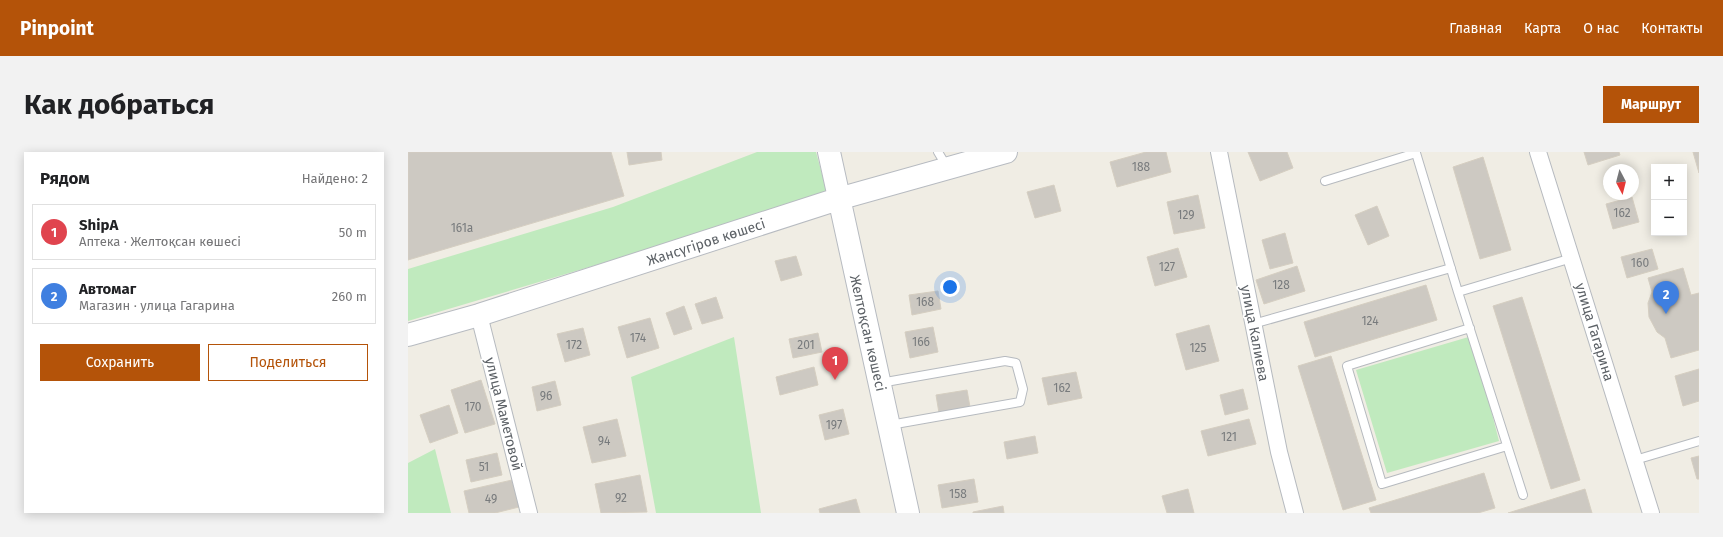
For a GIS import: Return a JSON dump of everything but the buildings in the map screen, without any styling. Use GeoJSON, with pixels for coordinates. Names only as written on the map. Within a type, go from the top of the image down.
{"type":"FeatureCollection","features":[{"type":"Feature","properties":{"kind":"main road","name":"Желтоқсан көшесі"},"geometry":{"type":"LineString","coordinates":[[829,152],[838,199],[908,513]]}},
{"type":"Feature","properties":{"kind":"main road","name":"Жансүгіров көшесі"},"geometry":{"type":"LineString","coordinates":[[408,334],[479,315],[838,199],[943,160],[1006,152]]}},
{"type":"Feature","properties":{"kind":"street","name":"улица Калиева"},"geometry":{"type":"LineString","coordinates":[[1219,152],[1279,452],[1295,513]]}},
{"type":"Feature","properties":{"kind":"street","name":"улица Гагарина"},"geometry":{"type":"LineString","coordinates":[[1538,152],[1651,513]]}},
{"type":"Feature","properties":{"kind":"street","name":"улица Маметовой"},"geometry":{"type":"LineString","coordinates":[[479,315],[529,513]]}},
{"type":"Feature","properties":{"kind":"lane"},"geometry":{"type":"LineString","coordinates":[[1324,181],[1416,152],[1458,292],[1523,495]]}},
{"type":"Feature","properties":{"kind":"lane"},"geometry":{"type":"LineString","coordinates":[[1458,292],[1572,258]]}},
{"type":"Feature","properties":{"kind":"lane"},"geometry":{"type":"LineString","coordinates":[[1253,324],[1451,268]]}},
{"type":"Feature","properties":{"kind":"lane"},"geometry":{"type":"LineString","coordinates":[[1470,328],[1347,366],[1382,484],[1507,446]]}},
{"type":"Feature","properties":{"kind":"lane"},"geometry":{"type":"LineString","coordinates":[[879,383],[1005,361],[1016,363],[1023,389],[1020,402],[889,426]]}},
{"type":"Feature","properties":{"kind":"lane"},"geometry":{"type":"LineString","coordinates":[[1635,460],[1699,440]]}},
{"type":"Feature","properties":{"kind":"green space"},"geometry":{"type":"Polygon","coordinates":[[[757,152],[816,152],[828,196],[408,321],[408,269],[613,207],[757,152]]]}},
{"type":"Feature","properties":{"kind":"green space"},"geometry":{"type":"Polygon","coordinates":[[[1472,336],[1499,441],[1387,473],[1356,370],[1472,336]]]}},
{"type":"Feature","properties":{"kind":"green space"},"geometry":{"type":"Polygon","coordinates":[[[734,337],[761,513],[656,513],[631,377],[734,337]]]}},
{"type":"Feature","properties":{"kind":"green space"},"geometry":{"type":"Polygon","coordinates":[[[435,449],[451,513],[408,513],[408,463],[435,449]]]}},
{"type":"Feature","properties":{"kind":"place","name":"Автомаг"},"geometry":{"type":"Point","coordinates":[1666,314]}},
{"type":"Feature","properties":{"kind":"place","name":"ShipA"},"geometry":{"type":"Point","coordinates":[835,380]}}]}
